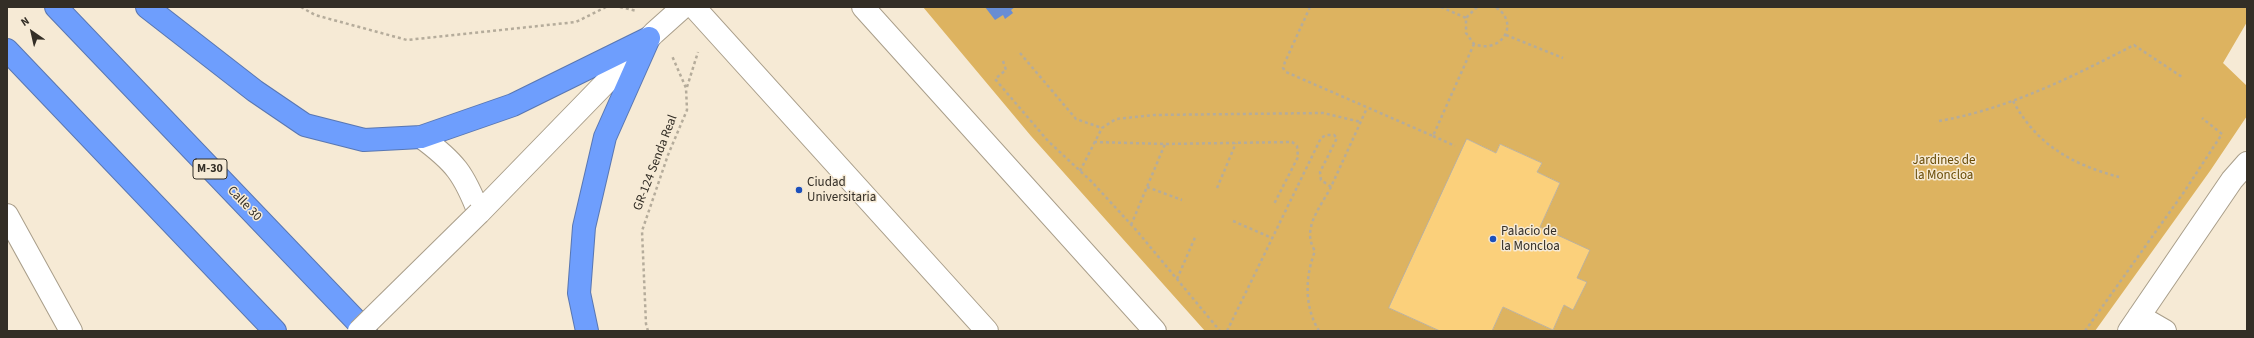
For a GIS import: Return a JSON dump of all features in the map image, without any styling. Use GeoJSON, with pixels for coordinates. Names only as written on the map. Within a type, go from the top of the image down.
{"type":"FeatureCollection","features":[{"type":"Feature","properties":{"kind":"highway","name":"Calle 30"},"geometry":{"type":"LineString","coordinates":[[56,7],[366,331]]}},
{"type":"Feature","properties":{"kind":"highway"},"geometry":{"type":"LineString","coordinates":[[147,7],[255,91],[305,124],[364,140],[421,137],[513,105],[651,35]]}},
{"type":"Feature","properties":{"kind":"highway"},"geometry":{"type":"LineString","coordinates":[[587,331],[580,293],[584,227],[605,137],[651,35]]}},
{"type":"Feature","properties":{"kind":"highway"},"geometry":{"type":"LineString","coordinates":[[7,50],[274,331]]}},
{"type":"Feature","properties":{"kind":"street"},"geometry":{"type":"LineString","coordinates":[[359,331],[479,213],[651,35],[683,7]]}},
{"type":"Feature","properties":{"kind":"street"},"geometry":{"type":"LineString","coordinates":[[694,7],[987,331]]}},
{"type":"Feature","properties":{"kind":"street"},"geometry":{"type":"LineString","coordinates":[[863,7],[1156,331]]}},
{"type":"Feature","properties":{"kind":"street"},"geometry":{"type":"LineString","coordinates":[[421,137],[446,156],[467,183],[479,213]]}},
{"type":"Feature","properties":{"kind":"street"},"geometry":{"type":"LineString","coordinates":[[2165,331],[2134,324],[2232,180],[2247,163]]}},
{"type":"Feature","properties":{"kind":"street"},"geometry":{"type":"LineString","coordinates":[[7,215],[71,331]]}},
{"type":"Feature","properties":{"kind":"path"},"geometry":{"type":"LineString","coordinates":[[301,7],[315,15],[407,40],[576,22],[606,7]]}},
{"type":"Feature","properties":{"kind":"path","name":"GR-124 Senda Real"},"geometry":{"type":"LineString","coordinates":[[620,7],[638,11],[651,35],[674,59],[686,88],[687,110],[668,155],[642,231],[646,324],[648,331]]}},
{"type":"Feature","properties":{"kind":"path"},"geometry":{"type":"LineString","coordinates":[[1310,7],[1283,68],[1286,72],[1455,146]]}},
{"type":"Feature","properties":{"kind":"path"},"geometry":{"type":"LineString","coordinates":[[1441,7],[1466,18]]}},
{"type":"Feature","properties":{"kind":"path"},"geometry":{"type":"LineString","coordinates":[[1477,7],[1466,18],[1466,33],[1474,44],[1488,47],[1501,41],[1506,35],[1507,21],[1504,15],[1496,7]]}},
{"type":"Feature","properties":{"kind":"path"},"geometry":{"type":"LineString","coordinates":[[1506,35],[1563,58]]}},
{"type":"Feature","properties":{"kind":"path"},"geometry":{"type":"LineString","coordinates":[[1433,136],[1474,44]]}},
{"type":"Feature","properties":{"kind":"path"},"geometry":{"type":"LineString","coordinates":[[1939,121],[1970,115],[2014,100],[2080,72],[2134,46],[2182,78]]}},
{"type":"Feature","properties":{"kind":"path"},"geometry":{"type":"LineString","coordinates":[[686,88],[700,47]]}},
{"type":"Feature","properties":{"kind":"path"},"geometry":{"type":"LineString","coordinates":[[1020,53],[1076,119],[1102,128]]}},
{"type":"Feature","properties":{"kind":"path"},"geometry":{"type":"LineString","coordinates":[[1003,61],[1006,70],[995,80],[1048,141],[1080,171],[1131,225],[1220,331]]}},
{"type":"Feature","properties":{"kind":"path"},"geometry":{"type":"LineString","coordinates":[[2014,100],[2023,119],[2034,133],[2049,145],[2078,164],[2119,177]]}},
{"type":"Feature","properties":{"kind":"path"},"geometry":{"type":"LineString","coordinates":[[1318,331],[1311,314],[1308,294],[1308,277],[1315,251],[1310,242],[1309,231],[1367,108]]}},
{"type":"Feature","properties":{"kind":"path"},"geometry":{"type":"LineString","coordinates":[[1080,171],[1102,128],[1116,119],[1154,115],[1323,113],[1361,122]]}},
{"type":"Feature","properties":{"kind":"path"},"geometry":{"type":"LineString","coordinates":[[2085,331],[2222,134],[2202,118]]}},
{"type":"Feature","properties":{"kind":"path"},"geometry":{"type":"LineString","coordinates":[[1227,331],[1321,138],[1326,135],[1334,135],[1337,138],[1320,172],[1321,180],[1331,187]]}},
{"type":"Feature","properties":{"kind":"path"},"geometry":{"type":"LineString","coordinates":[[1094,142],[1165,144],[1292,142],[1296,146],[1298,156],[1274,204]]}},
{"type":"Feature","properties":{"kind":"path"},"geometry":{"type":"LineString","coordinates":[[1217,188],[1236,143]]}},
{"type":"Feature","properties":{"kind":"path"},"geometry":{"type":"LineString","coordinates":[[1131,225],[1165,144]]}},
{"type":"Feature","properties":{"kind":"path"},"geometry":{"type":"LineString","coordinates":[[1147,187],[1182,200]]}},
{"type":"Feature","properties":{"kind":"path"},"geometry":{"type":"LineString","coordinates":[[1233,221],[1272,238]]}},
{"type":"Feature","properties":{"kind":"path"},"geometry":{"type":"LineString","coordinates":[[1177,280],[1196,235]]}},
{"type":"Feature","properties":{"kind":"green space","name":"Jardines de la Moncloa"},"geometry":{"type":"Polygon","coordinates":[[[923,7],[2247,7],[2247,22],[2223,63],[2247,86],[2247,116],[2210,171],[2095,331],[1492,331],[1503,307],[1553,330],[1564,305],[1573,309],[1586,282],[1577,278],[1540,227],[1560,183],[1537,172],[1542,163],[1500,144],[1496,153],[1467,139],[1389,308],[1440,331],[1205,331],[1031,136],[923,7]]]}},
{"type":"Feature","properties":{"kind":"water"},"geometry":{"type":"Polygon","coordinates":[[[985,7],[1015,7],[1011,10],[1013,13],[1005,19],[1003,15],[995,20],[985,7]]]}},
{"type":"Feature","properties":{"kind":"building","name":"Palacio de la Moncloa"},"geometry":{"type":"Polygon","coordinates":[[[1467,139],[1496,153],[1500,144],[1542,163],[1537,172],[1560,183],[1540,227],[1590,250],[1577,278],[1587,282],[1573,310],[1564,305],[1553,330],[1503,307],[1492,331],[1440,331],[1389,308],[1467,139]]]}},
{"type":"Feature","properties":{"kind":"place","name":"Ciudad Universitaria"},"geometry":{"type":"Point","coordinates":[799,190]}},
{"type":"Feature","properties":{"kind":"place","name":"Palacio de la Moncloa"},"geometry":{"type":"Point","coordinates":[1493,239]}}]}
